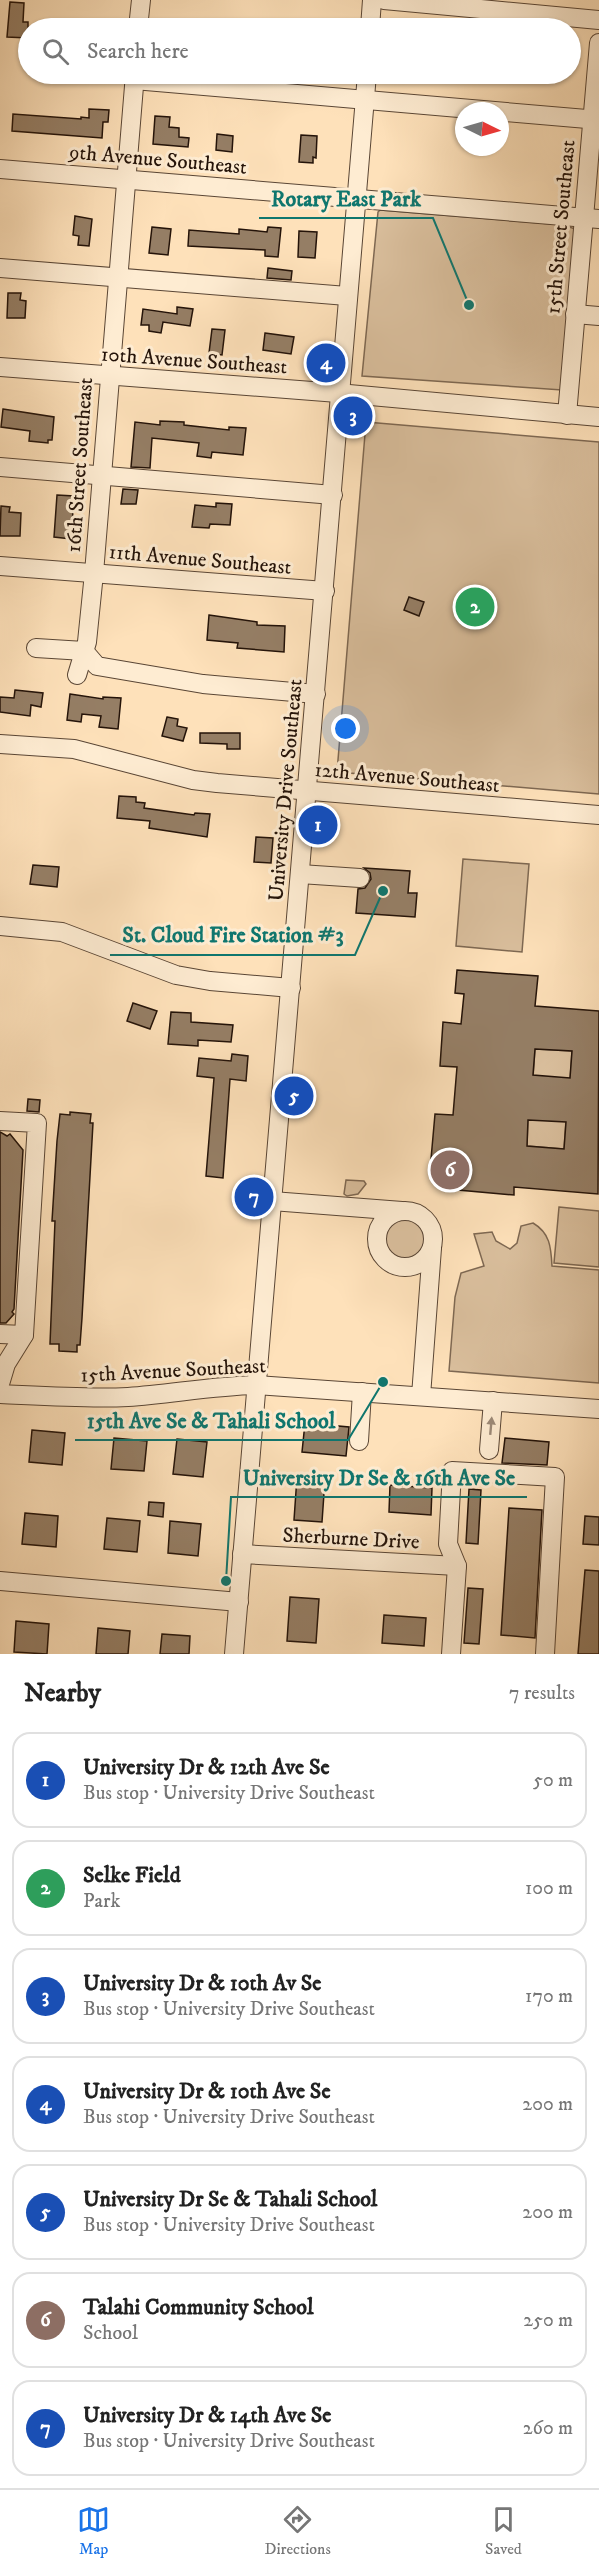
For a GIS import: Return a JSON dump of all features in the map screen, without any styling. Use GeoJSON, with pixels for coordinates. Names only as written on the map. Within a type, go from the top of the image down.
{"type":"FeatureCollection","features":[{"type":"Feature","properties":{"kind":"street"},"geometry":{"type":"LineString","coordinates":[[139,18],[141,0]]}},
{"type":"Feature","properties":{"kind":"street"},"geometry":{"type":"LineString","coordinates":[[371,18],[372,0]]}},
{"type":"Feature","properties":{"kind":"street"},"geometry":{"type":"LineString","coordinates":[[384,0],[578,18]]}},
{"type":"Feature","properties":{"kind":"street"},"geometry":{"type":"LineString","coordinates":[[581,18],[599,20]]}},
{"type":"Feature","properties":{"kind":"street","name":"15th Street Southeast"},"geometry":{"type":"LineString","coordinates":[[567,415],[575,314],[591,219],[599,43]]}},
{"type":"Feature","properties":{"kind":"street","name":"16th Street Southeast"},"geometry":{"type":"LineString","coordinates":[[77,675],[84,651],[94,573],[108,376],[134,84]]}},
{"type":"Feature","properties":{"kind":"street"},"geometry":{"type":"LineString","coordinates":[[212,84],[595,119]]}},
{"type":"Feature","properties":{"kind":"street","name":"University Drive Southeast"},"geometry":{"type":"LineString","coordinates":[[234,1654],[333,495],[338,393],[366,84]]}},
{"type":"Feature","properties":{"kind":"street","name":"9th Avenue Southeast"},"geometry":{"type":"LineString","coordinates":[[0,169],[591,219]]}},
{"type":"Feature","properties":{"kind":"street"},"geometry":{"type":"LineString","coordinates":[[0,268],[347,296]]}},
{"type":"Feature","properties":{"kind":"street"},"geometry":{"type":"LineString","coordinates":[[575,314],[599,316]]}},
{"type":"Feature","properties":{"kind":"street","name":"10th Avenue Southeast"},"geometry":{"type":"LineString","coordinates":[[0,367],[338,393],[599,417]]}},
{"type":"Feature","properties":{"kind":"street"},"geometry":{"type":"LineString","coordinates":[[0,466],[333,495]]}},
{"type":"Feature","properties":{"kind":"street","name":"11th Avenue Southeast"},"geometry":{"type":"LineString","coordinates":[[0,566],[325,591]]}},
{"type":"Feature","properties":{"kind":"street"},"geometry":{"type":"LineString","coordinates":[[36,648],[84,651],[97,666],[203,684],[316,694]]}},
{"type":"Feature","properties":{"kind":"street","name":"12th Avenue Southeast"},"geometry":{"type":"LineString","coordinates":[[0,744],[74,749],[193,780],[599,815]]}},
{"type":"Feature","properties":{"kind":"street"},"geometry":{"type":"LineString","coordinates":[[300,874],[360,878]]}},
{"type":"Feature","properties":{"kind":"street"},"geometry":{"type":"LineString","coordinates":[[0,926],[62,932],[176,975],[210,981],[291,988]]}},
{"type":"Feature","properties":{"kind":"street"},"geometry":{"type":"LineString","coordinates":[[0,1121],[37,1123],[24,1335],[6,1364],[0,1384]]}},
{"type":"Feature","properties":{"kind":"street"},"geometry":{"type":"LineString","coordinates":[[272,1201],[411,1211],[423,1218],[431,1229],[432,1243],[421,1396]]}},
{"type":"Feature","properties":{"kind":"street"},"geometry":{"type":"LineString","coordinates":[[356,1208],[369,1218],[377,1235]]}},
{"type":"Feature","properties":{"kind":"street"},"geometry":{"type":"LineString","coordinates":[[403,1211],[389,1215],[383,1221],[376,1243],[383,1257],[395,1266],[409,1267],[421,1273],[429,1287]]}},
{"type":"Feature","properties":{"kind":"street"},"geometry":{"type":"LineString","coordinates":[[409,1267],[427,1256],[432,1243]]}},
{"type":"Feature","properties":{"kind":"street"},"geometry":{"type":"LineString","coordinates":[[0,1334],[24,1335]]}},
{"type":"Feature","properties":{"kind":"street","name":"15th Avenue Southeast"},"geometry":{"type":"LineString","coordinates":[[0,1394],[79,1398],[130,1397],[221,1386],[256,1386],[599,1409]]}},
{"type":"Feature","properties":{"kind":"street"},"geometry":{"type":"LineString","coordinates":[[359,1441],[362,1392]]}},
{"type":"Feature","properties":{"kind":"street"},"geometry":{"type":"LineString","coordinates":[[489,1450],[494,1401]]}},
{"type":"Feature","properties":{"kind":"street"},"geometry":{"type":"LineString","coordinates":[[451,1654],[457,1566],[448,1544],[452,1471],[555,1477],[545,1654]]}},
{"type":"Feature","properties":{"kind":"street","name":"Sherburne Drive"},"geometry":{"type":"LineString","coordinates":[[242,1554],[457,1566]]}},
{"type":"Feature","properties":{"kind":"street"},"geometry":{"type":"LineString","coordinates":[[0,1581],[239,1602]]}},
{"type":"Feature","properties":{"kind":"shaded area"},"geometry":{"type":"Polygon","coordinates":[[[380,210],[564,225],[575,229],[562,390],[362,376],[380,210]]]}},
{"type":"Feature","properties":{"kind":"shaded area"},"geometry":{"type":"Polygon","coordinates":[[[366,422],[599,442],[599,794],[337,772],[366,422]]]}},
{"type":"Feature","properties":{"kind":"shaded area"},"geometry":{"type":"Polygon","coordinates":[[[463,859],[529,864],[522,952],[456,946],[463,859]]]}},
{"type":"Feature","properties":{"kind":"shaded area"},"geometry":{"type":"Polygon","coordinates":[[[535,1049],[572,1051],[570,1080],[533,1078],[535,1049]]]}},
{"type":"Feature","properties":{"kind":"shaded area"},"geometry":{"type":"Polygon","coordinates":[[[528,1118],[566,1120],[564,1149],[527,1146],[528,1118]]]}},
{"type":"Feature","properties":{"kind":"shaded area"},"geometry":{"type":"Polygon","coordinates":[[[346,1180],[364,1181],[366,1184],[358,1194],[347,1196],[344,1194],[346,1180]]]}},
{"type":"Feature","properties":{"kind":"shaded area"},"geometry":{"type":"Polygon","coordinates":[[[559,1207],[599,1211],[599,1267],[554,1263],[559,1207]]]}},
{"type":"Feature","properties":{"kind":"shaded area"},"geometry":{"type":"Polygon","coordinates":[[[404,1217],[419,1224],[426,1239],[419,1254],[404,1261],[389,1254],[382,1239],[389,1224],[404,1217]]]}},
{"type":"Feature","properties":{"kind":"shaded area"},"geometry":{"type":"Polygon","coordinates":[[[533,1223],[546,1236],[552,1266],[599,1270],[599,1383],[449,1371],[455,1297],[461,1273],[484,1266],[474,1234],[492,1232],[496,1241],[510,1249],[517,1243],[521,1226],[533,1223]]]}},
{"type":"Feature","properties":{"kind":"building"},"geometry":{"type":"Polygon","coordinates":[[[10,2],[24,3],[23,18],[18,18],[18,38],[7,37],[10,2]]]}},
{"type":"Feature","properties":{"kind":"building"},"geometry":{"type":"Polygon","coordinates":[[[89,109],[109,110],[108,122],[103,122],[102,138],[12,131],[13,114],[81,119],[81,117],[89,118],[89,109]]]}},
{"type":"Feature","properties":{"kind":"building"},"geometry":{"type":"Polygon","coordinates":[[[155,116],[170,117],[169,127],[179,128],[179,137],[189,138],[188,147],[153,144],[155,116]]]}},
{"type":"Feature","properties":{"kind":"building"},"geometry":{"type":"Polygon","coordinates":[[[217,134],[233,136],[232,152],[216,150],[217,134]]]}},
{"type":"Feature","properties":{"kind":"building"},"geometry":{"type":"Polygon","coordinates":[[[301,135],[317,136],[316,158],[313,157],[313,163],[299,162],[301,135]]]}},
{"type":"Feature","properties":{"kind":"building"},"geometry":{"type":"Polygon","coordinates":[[[75,216],[92,219],[89,246],[78,245],[79,236],[73,235],[75,216]]]}},
{"type":"Feature","properties":{"kind":"building"},"geometry":{"type":"Polygon","coordinates":[[[152,227],[171,229],[168,255],[149,253],[152,227]]]}},
{"type":"Feature","properties":{"kind":"building"},"geometry":{"type":"Polygon","coordinates":[[[268,227],[281,228],[278,257],[265,256],[265,250],[188,246],[189,230],[239,234],[239,229],[267,232],[268,227]]]}},
{"type":"Feature","properties":{"kind":"building"},"geometry":{"type":"Polygon","coordinates":[[[299,231],[317,232],[315,258],[298,257],[299,231]]]}},
{"type":"Feature","properties":{"kind":"building"},"geometry":{"type":"Polygon","coordinates":[[[268,268],[292,271],[291,280],[267,278],[268,268]]]}},
{"type":"Feature","properties":{"kind":"building"},"geometry":{"type":"Polygon","coordinates":[[[8,293],[21,293],[20,300],[26,301],[25,318],[7,318],[8,293]]]}},
{"type":"Feature","properties":{"kind":"building"},"geometry":{"type":"Polygon","coordinates":[[[177,307],[193,309],[190,326],[163,322],[161,333],[149,331],[149,325],[141,325],[143,309],[177,314],[177,307]]]}},
{"type":"Feature","properties":{"kind":"building"},"geometry":{"type":"Polygon","coordinates":[[[212,329],[225,330],[222,355],[209,353],[212,329]]]}},
{"type":"Feature","properties":{"kind":"building"},"geometry":{"type":"Polygon","coordinates":[[[265,333],[294,337],[291,354],[263,350],[265,333]]]}},
{"type":"Feature","properties":{"kind":"building"},"geometry":{"type":"Polygon","coordinates":[[[3,409],[54,417],[52,440],[48,440],[48,443],[29,441],[30,431],[1,427],[3,409]]]}},
{"type":"Feature","properties":{"kind":"building"},"geometry":{"type":"Polygon","coordinates":[[[160,421],[184,422],[184,425],[229,430],[229,427],[246,428],[243,455],[212,452],[211,458],[197,456],[199,443],[152,438],[150,468],[131,467],[135,422],[160,425],[160,421]]]}},
{"type":"Feature","properties":{"kind":"building"},"geometry":{"type":"Polygon","coordinates":[[[123,489],[138,490],[136,504],[121,504],[123,489]]]}},
{"type":"Feature","properties":{"kind":"building"},"geometry":{"type":"Polygon","coordinates":[[[57,495],[74,496],[71,539],[54,537],[57,495]]]}},
{"type":"Feature","properties":{"kind":"building"},"geometry":{"type":"Polygon","coordinates":[[[216,503],[232,504],[230,525],[210,524],[209,528],[192,527],[195,505],[216,507],[216,503]]]}},
{"type":"Feature","properties":{"kind":"building"},"geometry":{"type":"Polygon","coordinates":[[[1,506],[10,507],[9,512],[21,513],[20,536],[0,536],[1,506]]]}},
{"type":"Feature","properties":{"kind":"building"},"geometry":{"type":"Polygon","coordinates":[[[409,597],[424,602],[419,616],[404,610],[409,597]]]}},
{"type":"Feature","properties":{"kind":"building"},"geometry":{"type":"Polygon","coordinates":[[[209,615],[257,622],[257,625],[285,626],[284,652],[237,648],[238,643],[207,640],[209,615]]]}},
{"type":"Feature","properties":{"kind":"building"},"geometry":{"type":"Polygon","coordinates":[[[15,690],[43,693],[41,707],[31,705],[30,716],[0,712],[0,697],[14,698],[15,690]]]}},
{"type":"Feature","properties":{"kind":"building"},"geometry":{"type":"Polygon","coordinates":[[[70,694],[103,699],[103,697],[121,698],[118,729],[99,727],[101,716],[82,714],[81,722],[67,720],[70,694]]]}},
{"type":"Feature","properties":{"kind":"building"},"geometry":{"type":"Polygon","coordinates":[[[167,717],[178,719],[177,726],[187,728],[183,741],[162,736],[167,717]]]}},
{"type":"Feature","properties":{"kind":"building"},"geometry":{"type":"Polygon","coordinates":[[[200,733],[240,733],[240,749],[227,749],[227,744],[200,743],[200,733]]]}},
{"type":"Feature","properties":{"kind":"building"},"geometry":{"type":"Polygon","coordinates":[[[119,796],[136,797],[136,802],[145,803],[144,808],[194,815],[195,813],[210,814],[207,837],[149,828],[150,821],[117,818],[119,796]]]}},
{"type":"Feature","properties":{"kind":"building"},"geometry":{"type":"Polygon","coordinates":[[[256,837],[273,838],[271,863],[254,862],[256,837]]]}},
{"type":"Feature","properties":{"kind":"building"},"geometry":{"type":"Polygon","coordinates":[[[33,865],[59,867],[57,887],[30,884],[33,865]]]}},
{"type":"Feature","properties":{"kind":"building"},"geometry":{"type":"Polygon","coordinates":[[[364,868],[410,871],[408,893],[417,893],[415,917],[356,913],[358,889],[365,888],[371,879],[370,873],[364,868]]]}},
{"type":"Feature","properties":{"kind":"building"},"geometry":{"type":"Polygon","coordinates":[[[457,970],[538,976],[535,1006],[599,1011],[598,1194],[514,1187],[514,1195],[447,1189],[449,1160],[431,1159],[435,1114],[453,1115],[457,1067],[440,1066],[443,1022],[461,1024],[464,994],[455,993],[457,970]],[[535,1049],[533,1075],[570,1078],[572,1051],[535,1049]],[[528,1120],[527,1146],[564,1149],[566,1122],[528,1120]]]}},
{"type":"Feature","properties":{"kind":"building"},"geometry":{"type":"Polygon","coordinates":[[[133,1003],[157,1011],[150,1029],[127,1021],[133,1003]]]}},
{"type":"Feature","properties":{"kind":"building"},"geometry":{"type":"Polygon","coordinates":[[[171,1012],[191,1013],[191,1022],[233,1025],[231,1042],[198,1040],[198,1046],[168,1044],[171,1012]]]}},
{"type":"Feature","properties":{"kind":"building"},"geometry":{"type":"Polygon","coordinates":[[[232,1054],[248,1056],[246,1081],[230,1079],[223,1178],[206,1176],[214,1078],[197,1076],[199,1058],[231,1061],[232,1054]]]}},
{"type":"Feature","properties":{"kind":"building"},"geometry":{"type":"Polygon","coordinates":[[[28,1099],[40,1100],[39,1112],[27,1111],[28,1099]]]}},
{"type":"Feature","properties":{"kind":"building"},"geometry":{"type":"Polygon","coordinates":[[[70,1112],[91,1114],[90,1123],[93,1123],[82,1318],[80,1345],[77,1345],[77,1352],[59,1351],[59,1344],[50,1344],[55,1221],[52,1221],[57,1141],[60,1114],[70,1115],[70,1112]]]}},
{"type":"Feature","properties":{"kind":"building"},"geometry":{"type":"Polygon","coordinates":[[[0,1132],[7,1136],[10,1134],[23,1150],[12,1312],[14,1314],[6,1323],[0,1323],[0,1132]]]}},
{"type":"Feature","properties":{"kind":"building"},"geometry":{"type":"Polygon","coordinates":[[[305,1423],[349,1427],[346,1456],[302,1452],[305,1423]]]}},
{"type":"Feature","properties":{"kind":"building"},"geometry":{"type":"Polygon","coordinates":[[[32,1430],[65,1433],[62,1465],[29,1462],[32,1430]]]}},
{"type":"Feature","properties":{"kind":"building"},"geometry":{"type":"Polygon","coordinates":[[[114,1438],[147,1441],[144,1471],[111,1469],[114,1438]]]}},
{"type":"Feature","properties":{"kind":"building"},"geometry":{"type":"Polygon","coordinates":[[[505,1438],[549,1442],[547,1465],[502,1463],[505,1438]]]}},
{"type":"Feature","properties":{"kind":"building"},"geometry":{"type":"Polygon","coordinates":[[[177,1439],[207,1442],[203,1477],[173,1474],[177,1439]]]}},
{"type":"Feature","properties":{"kind":"building"},"geometry":{"type":"Polygon","coordinates":[[[297,1477],[325,1479],[322,1522],[294,1520],[297,1477]]]}},
{"type":"Feature","properties":{"kind":"building"},"geometry":{"type":"Polygon","coordinates":[[[390,1485],[432,1488],[431,1515],[389,1512],[390,1485]]]}},
{"type":"Feature","properties":{"kind":"building"},"geometry":{"type":"Polygon","coordinates":[[[469,1489],[481,1490],[478,1544],[466,1543],[469,1489]]]}},
{"type":"Feature","properties":{"kind":"building"},"geometry":{"type":"Polygon","coordinates":[[[149,1502],[164,1503],[163,1517],[148,1515],[149,1502]]]}},
{"type":"Feature","properties":{"kind":"building"},"geometry":{"type":"Polygon","coordinates":[[[509,1508],[542,1510],[535,1638],[501,1635],[509,1508]]]}},
{"type":"Feature","properties":{"kind":"building"},"geometry":{"type":"Polygon","coordinates":[[[25,1513],[58,1516],[56,1547],[22,1544],[25,1513]]]}},
{"type":"Feature","properties":{"kind":"building"},"geometry":{"type":"Polygon","coordinates":[[[585,1516],[599,1517],[599,1545],[583,1544],[585,1516]]]}},
{"type":"Feature","properties":{"kind":"building"},"geometry":{"type":"Polygon","coordinates":[[[107,1518],[140,1521],[137,1552],[104,1549],[107,1518]]]}},
{"type":"Feature","properties":{"kind":"building"},"geometry":{"type":"Polygon","coordinates":[[[170,1521],[201,1524],[198,1556],[168,1553],[170,1521]]]}},
{"type":"Feature","properties":{"kind":"building"},"geometry":{"type":"Polygon","coordinates":[[[585,1570],[599,1571],[599,1654],[578,1654],[585,1570]]]}},
{"type":"Feature","properties":{"kind":"building"},"geometry":{"type":"Polygon","coordinates":[[[468,1588],[483,1589],[479,1644],[464,1643],[468,1588]]]}},
{"type":"Feature","properties":{"kind":"building"},"geometry":{"type":"Polygon","coordinates":[[[290,1597],[319,1599],[316,1643],[287,1641],[290,1597]]]}},
{"type":"Feature","properties":{"kind":"building"},"geometry":{"type":"Polygon","coordinates":[[[384,1615],[426,1618],[424,1646],[382,1643],[384,1615]]]}},
{"type":"Feature","properties":{"kind":"building"},"geometry":{"type":"Polygon","coordinates":[[[16,1621],[49,1624],[47,1654],[14,1652],[16,1621]]]}},
{"type":"Feature","properties":{"kind":"building"},"geometry":{"type":"Polygon","coordinates":[[[98,1628],[130,1631],[128,1654],[96,1654],[98,1628]]]}},
{"type":"Feature","properties":{"kind":"building"},"geometry":{"type":"Polygon","coordinates":[[[162,1634],[190,1636],[189,1654],[160,1654],[162,1634]]]}},
{"type":"Feature","properties":{"kind":"place","name":"Rotary East Park"},"geometry":{"type":"Point","coordinates":[469,305]}},
{"type":"Feature","properties":{"kind":"place","name":"University Dr & 10th Ave Se"},"geometry":{"type":"Point","coordinates":[326,363]}},
{"type":"Feature","properties":{"kind":"place","name":"University Dr & 10th Av Se"},"geometry":{"type":"Point","coordinates":[353,416]}},
{"type":"Feature","properties":{"kind":"place","name":"Selke Field"},"geometry":{"type":"Point","coordinates":[475,607]}},
{"type":"Feature","properties":{"kind":"place","name":"University Dr & 12th Ave Se"},"geometry":{"type":"Point","coordinates":[318,825]}},
{"type":"Feature","properties":{"kind":"place","name":"St. Cloud Fire Station #3"},"geometry":{"type":"Point","coordinates":[383,891]}},
{"type":"Feature","properties":{"kind":"place","name":"University Dr Se & Tahali School"},"geometry":{"type":"Point","coordinates":[294,1096]}},
{"type":"Feature","properties":{"kind":"place","name":"Talahi Community School"},"geometry":{"type":"Point","coordinates":[450,1170]}},
{"type":"Feature","properties":{"kind":"place","name":"University Dr & 14th Ave Se"},"geometry":{"type":"Point","coordinates":[254,1197]}},
{"type":"Feature","properties":{"kind":"place","name":"15th Ave Se & Tahali School"},"geometry":{"type":"Point","coordinates":[383,1382]}},
{"type":"Feature","properties":{"kind":"place","name":"University Dr Se & 16th Ave Se"},"geometry":{"type":"Point","coordinates":[226,1581]}}]}
